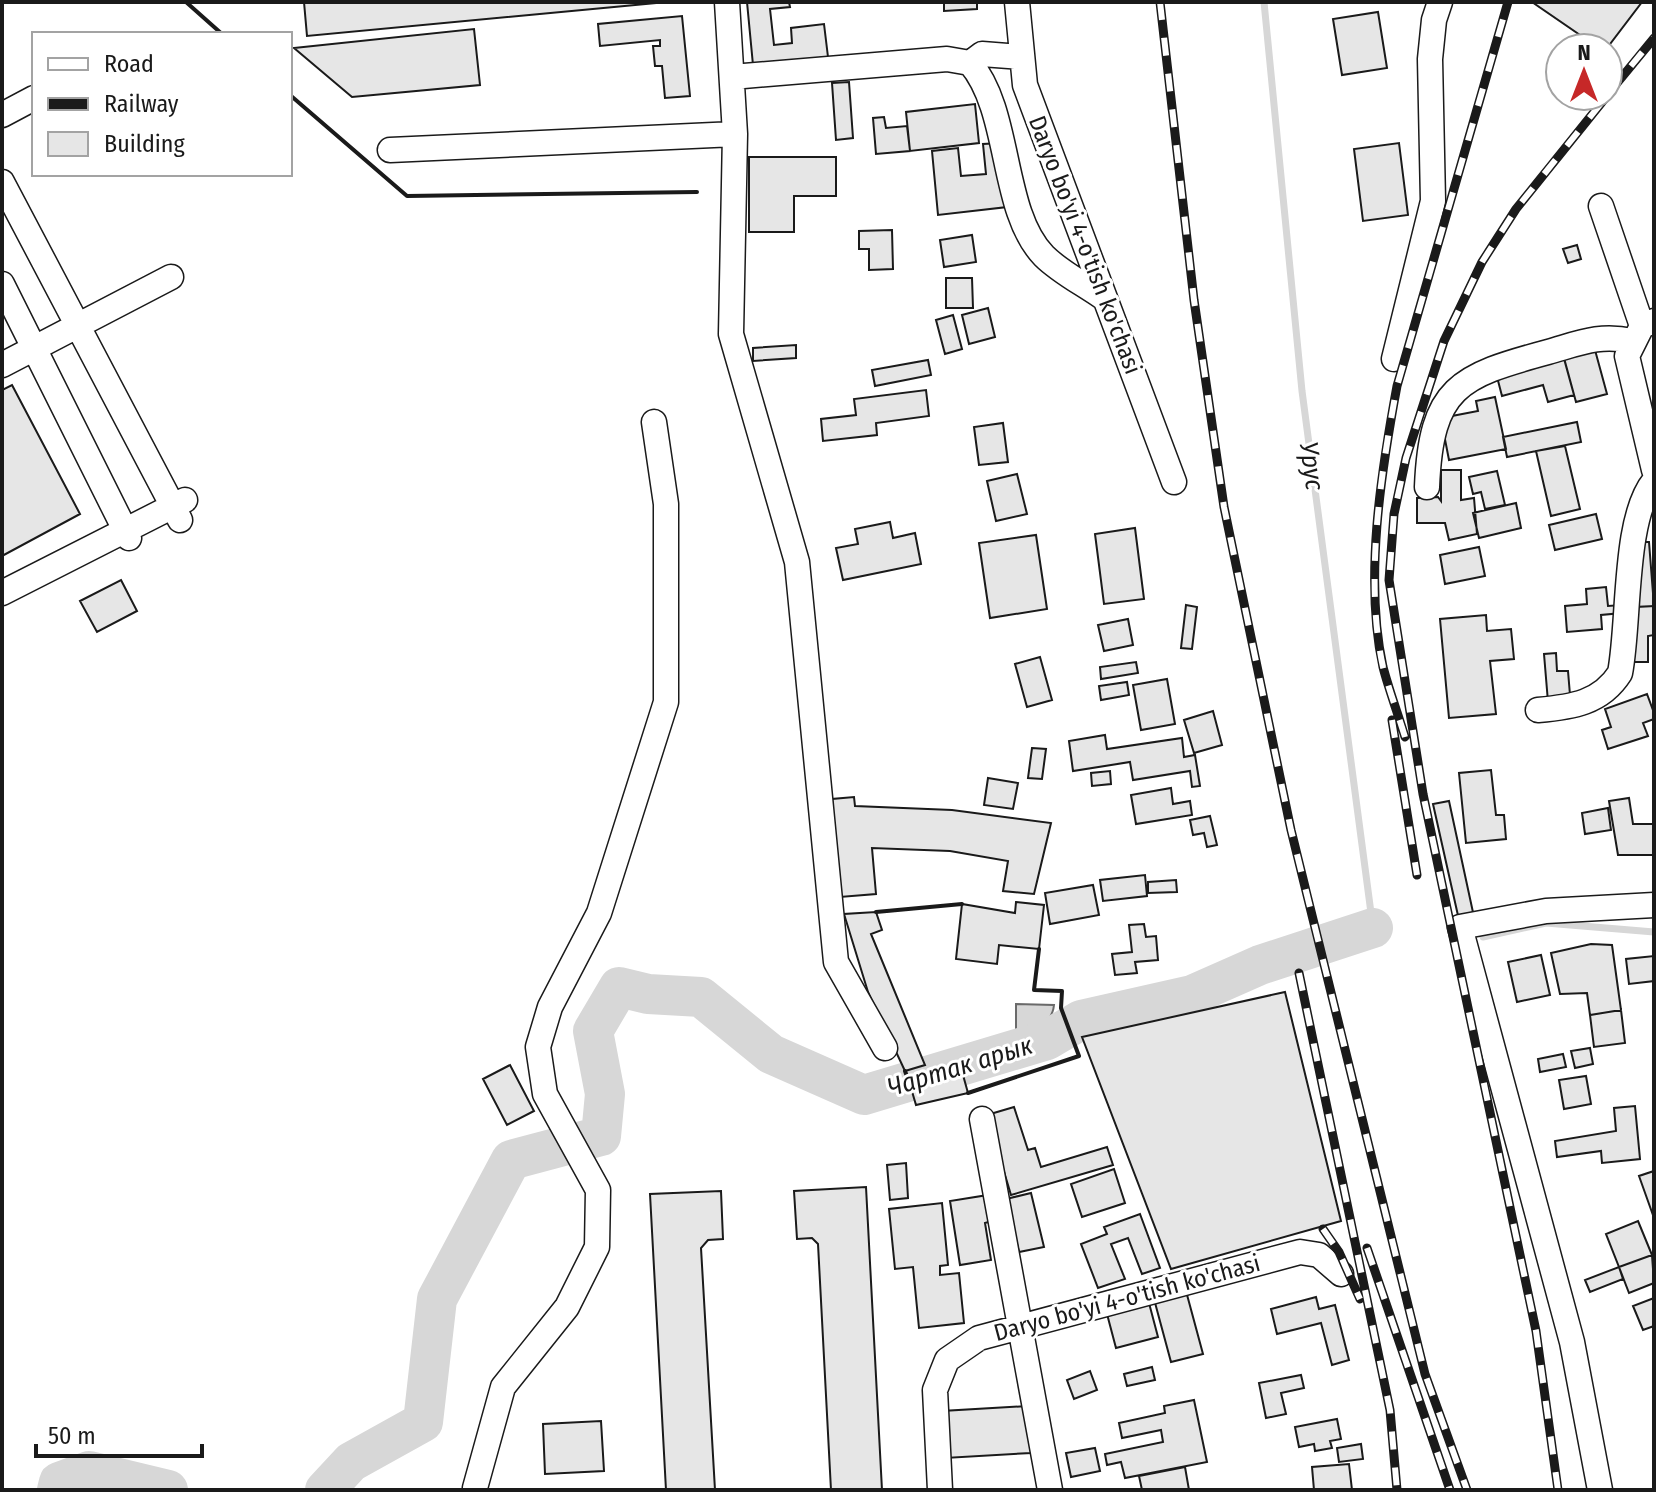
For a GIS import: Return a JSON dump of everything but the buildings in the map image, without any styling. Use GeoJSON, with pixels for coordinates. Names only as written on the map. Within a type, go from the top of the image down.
{"type":"FeatureCollection","features":[{"type":"Feature","properties":{"kind":"street"},"geometry":{"type":"LineString","coordinates":[[727,2],[735,134],[731,334],[797,562],[836,962],[885,1048]]}},
{"type":"Feature","properties":{"kind":"street","name":"Daryo bo'yi 4-o'tish ko'chasi"},"geometry":{"type":"LineString","coordinates":[[1017,2],[1025,85],[1174,482]]}},
{"type":"Feature","properties":{"kind":"street"},"geometry":{"type":"LineString","coordinates":[[1394,359],[1433,201],[1430,59],[1434,20],[1440,2]]}},
{"type":"Feature","properties":{"kind":"street"},"geometry":{"type":"LineString","coordinates":[[970,63],[982,54],[1022,57]]}},
{"type":"Feature","properties":{"kind":"street"},"geometry":{"type":"LineString","coordinates":[[732,77],[947,59],[970,63],[980,75],[1004,148],[1022,222],[1044,256],[1105,299]]}},
{"type":"Feature","properties":{"kind":"street"},"geometry":{"type":"LineString","coordinates":[[2,115],[32,99]]}},
{"type":"Feature","properties":{"kind":"street"},"geometry":{"type":"LineString","coordinates":[[390,150],[735,134]]}},
{"type":"Feature","properties":{"kind":"street"},"geometry":{"type":"LineString","coordinates":[[2,182],[180,508],[2,593]]}},
{"type":"Feature","properties":{"kind":"street"},"geometry":{"type":"LineString","coordinates":[[1601,206],[1643,329],[1627,356],[1654,470]]}},
{"type":"Feature","properties":{"kind":"street"},"geometry":{"type":"LineString","coordinates":[[2,365],[171,277]]}},
{"type":"Feature","properties":{"kind":"street"},"geometry":{"type":"LineString","coordinates":[[2,284],[127,534]]}},
{"type":"Feature","properties":{"kind":"street"},"geometry":{"type":"LineString","coordinates":[[1427,487],[1429,446],[1437,420],[1457,386],[1484,369],[1643,329]]}},
{"type":"Feature","properties":{"kind":"street"},"geometry":{"type":"LineString","coordinates":[[475,1488],[503,1387],[567,1307],[597,1247],[598,1190],[545,1094],[538,1047],[550,1007],[599,913],[666,702],[666,504],[654,422]]}},
{"type":"Feature","properties":{"kind":"street"},"geometry":{"type":"LineString","coordinates":[[1538,710],[1576,706],[1598,697],[1611,687],[1620,673],[1633,543],[1646,490],[1654,481]]}},
{"type":"Feature","properties":{"kind":"street"},"geometry":{"type":"LineString","coordinates":[[1600,1490],[1572,1342],[1460,927],[1546,911],[1654,905]]}},
{"type":"Feature","properties":{"kind":"street"},"geometry":{"type":"LineString","coordinates":[[982,1119],[1050,1490]]}},
{"type":"Feature","properties":{"kind":"street","name":"Daryo bo'yi 4-o'tish ko'chasi"},"geometry":{"type":"LineString","coordinates":[[940,1490],[935,1390],[947,1360],[979,1338],[1300,1252],[1319,1255],[1341,1274]]}},
{"type":"Feature","properties":{"kind":"shaded area"},"geometry":{"type":"Polygon","coordinates":[[[1016,1004],[1054,1005],[1046,1022],[1016,1036],[1016,1004]]]}},
{"type":"Feature","properties":{"kind":"waterway","name":"Урус"},"geometry":{"type":"LineString","coordinates":[[1264,2],[1302,391],[1373,928],[1387,927]]}},
{"type":"Feature","properties":{"kind":"waterway","name":"Чартак арык"},"geometry":{"type":"LineString","coordinates":[[1483,937],[1546,923],[1654,932]]}},
{"type":"Feature","properties":{"kind":"waterway","name":"Чартак арык"},"geometry":{"type":"LineString","coordinates":[[325,1490],[351,1462],[423,1422],[437,1299],[511,1160],[601,1136],[605,1094],[593,1031],[619,987],[648,994],[701,997],[771,1054],[864,1095],[1047,1040],[1081,1020],[1192,995],[1260,965],[1373,928]]}},
{"type":"Feature","properties":{"kind":"waterway","name":"Чартак арык"},"geometry":{"type":"LineString","coordinates":[[57,1490],[59,1482],[89,1471],[168,1490]]}},
{"type":"Feature","properties":{"kind":"railway"},"geometry":{"type":"LineString","coordinates":[[1160,2],[1194,300],[1224,507],[1291,830],[1425,1374],[1467,1490]]}},
{"type":"Feature","properties":{"kind":"railway"},"geometry":{"type":"LineString","coordinates":[[1405,737],[1383,667],[1377,633],[1375,563],[1385,454],[1397,386],[1508,2]]}},
{"type":"Feature","properties":{"kind":"railway"},"geometry":{"type":"LineString","coordinates":[[1624,75],[1654,38]]}},
{"type":"Feature","properties":{"kind":"railway"},"geometry":{"type":"LineString","coordinates":[[1558,1490],[1536,1331],[1423,794],[1389,580],[1394,514],[1406,458],[1444,341],[1482,262],[1516,209],[1594,112]]}},
{"type":"Feature","properties":{"kind":"railway"},"geometry":{"type":"LineString","coordinates":[[1392,720],[1417,875]]}},
{"type":"Feature","properties":{"kind":"railway"},"geometry":{"type":"LineString","coordinates":[[1299,973],[1390,1410],[1397,1490]]}},
{"type":"Feature","properties":{"kind":"railway"},"geometry":{"type":"LineString","coordinates":[[1323,1229],[1339,1252],[1360,1299]]}},
{"type":"Feature","properties":{"kind":"railway"},"geometry":{"type":"LineString","coordinates":[[1367,1248],[1450,1490]]}},
{"type":"Feature","properties":{"kind":"wall"},"geometry":{"type":"LineString","coordinates":[[186,2],[220,32]]}},
{"type":"Feature","properties":{"kind":"wall"},"geometry":{"type":"LineString","coordinates":[[292,97],[407,196],[697,192]]}},
{"type":"Feature","properties":{"kind":"wall"},"geometry":{"type":"LineString","coordinates":[[876,912],[962,904]]}},
{"type":"Feature","properties":{"kind":"wall"},"geometry":{"type":"LineString","coordinates":[[968,1093],[1079,1056],[1061,1008],[1062,991],[1034,990],[1039,949]]}},
{"type":"Feature","properties":{"kind":"wall"},"geometry":{"type":"LineString","coordinates":[[905,1071],[911,1088]]}}]}
